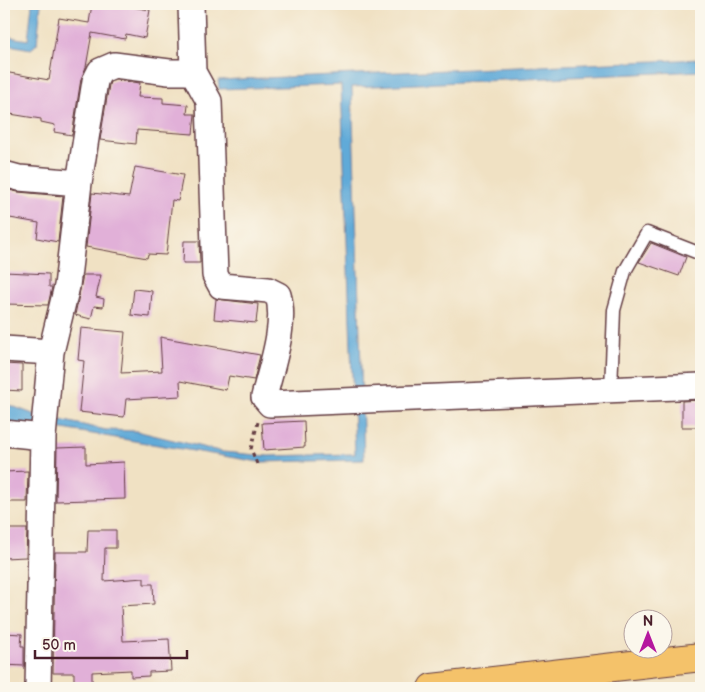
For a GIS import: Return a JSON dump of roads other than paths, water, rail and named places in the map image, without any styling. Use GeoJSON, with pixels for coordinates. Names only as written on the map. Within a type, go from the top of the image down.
{"type":"FeatureCollection","features":[{"type":"Feature","properties":{"kind":"main road"},"geometry":{"type":"LineString","coordinates":[[432,688],[701,657]]}},
{"type":"Feature","properties":{"kind":"street"},"geometry":{"type":"LineString","coordinates":[[191,4],[193,72],[208,101],[215,275],[221,286],[268,290],[278,295],[281,305],[278,341],[264,397],[270,404],[701,386]]}},
{"type":"Feature","properties":{"kind":"street"},"geometry":{"type":"LineString","coordinates":[[38,688],[44,426],[51,352],[67,286],[79,183],[95,81],[100,71],[114,65],[169,72],[193,72]]}},
{"type":"Feature","properties":{"kind":"street"},"geometry":{"type":"LineString","coordinates":[[4,174],[18,178],[79,183]]}},
{"type":"Feature","properties":{"kind":"street"},"geometry":{"type":"LineString","coordinates":[[4,349],[51,352]]}},
{"type":"Feature","properties":{"kind":"street"},"geometry":{"type":"LineString","coordinates":[[4,433],[44,426]]}},
{"type":"Feature","properties":{"kind":"lane"},"geometry":{"type":"LineString","coordinates":[[611,390],[614,310],[625,271],[647,233],[701,254]]}},
{"type":"Feature","properties":{"kind":"water"},"geometry":{"type":"Polygon","coordinates":[[[32,4],[41,4],[37,44],[31,49],[4,44],[4,36],[28,40],[32,4]]]}},
{"type":"Feature","properties":{"kind":"water"},"geometry":{"type":"Polygon","coordinates":[[[701,59],[701,71],[352,87],[364,460],[259,462],[33,424],[4,425],[4,403],[33,414],[106,430],[136,431],[223,452],[268,456],[355,454],[341,85],[219,89],[218,80],[701,59]]]}}]}
